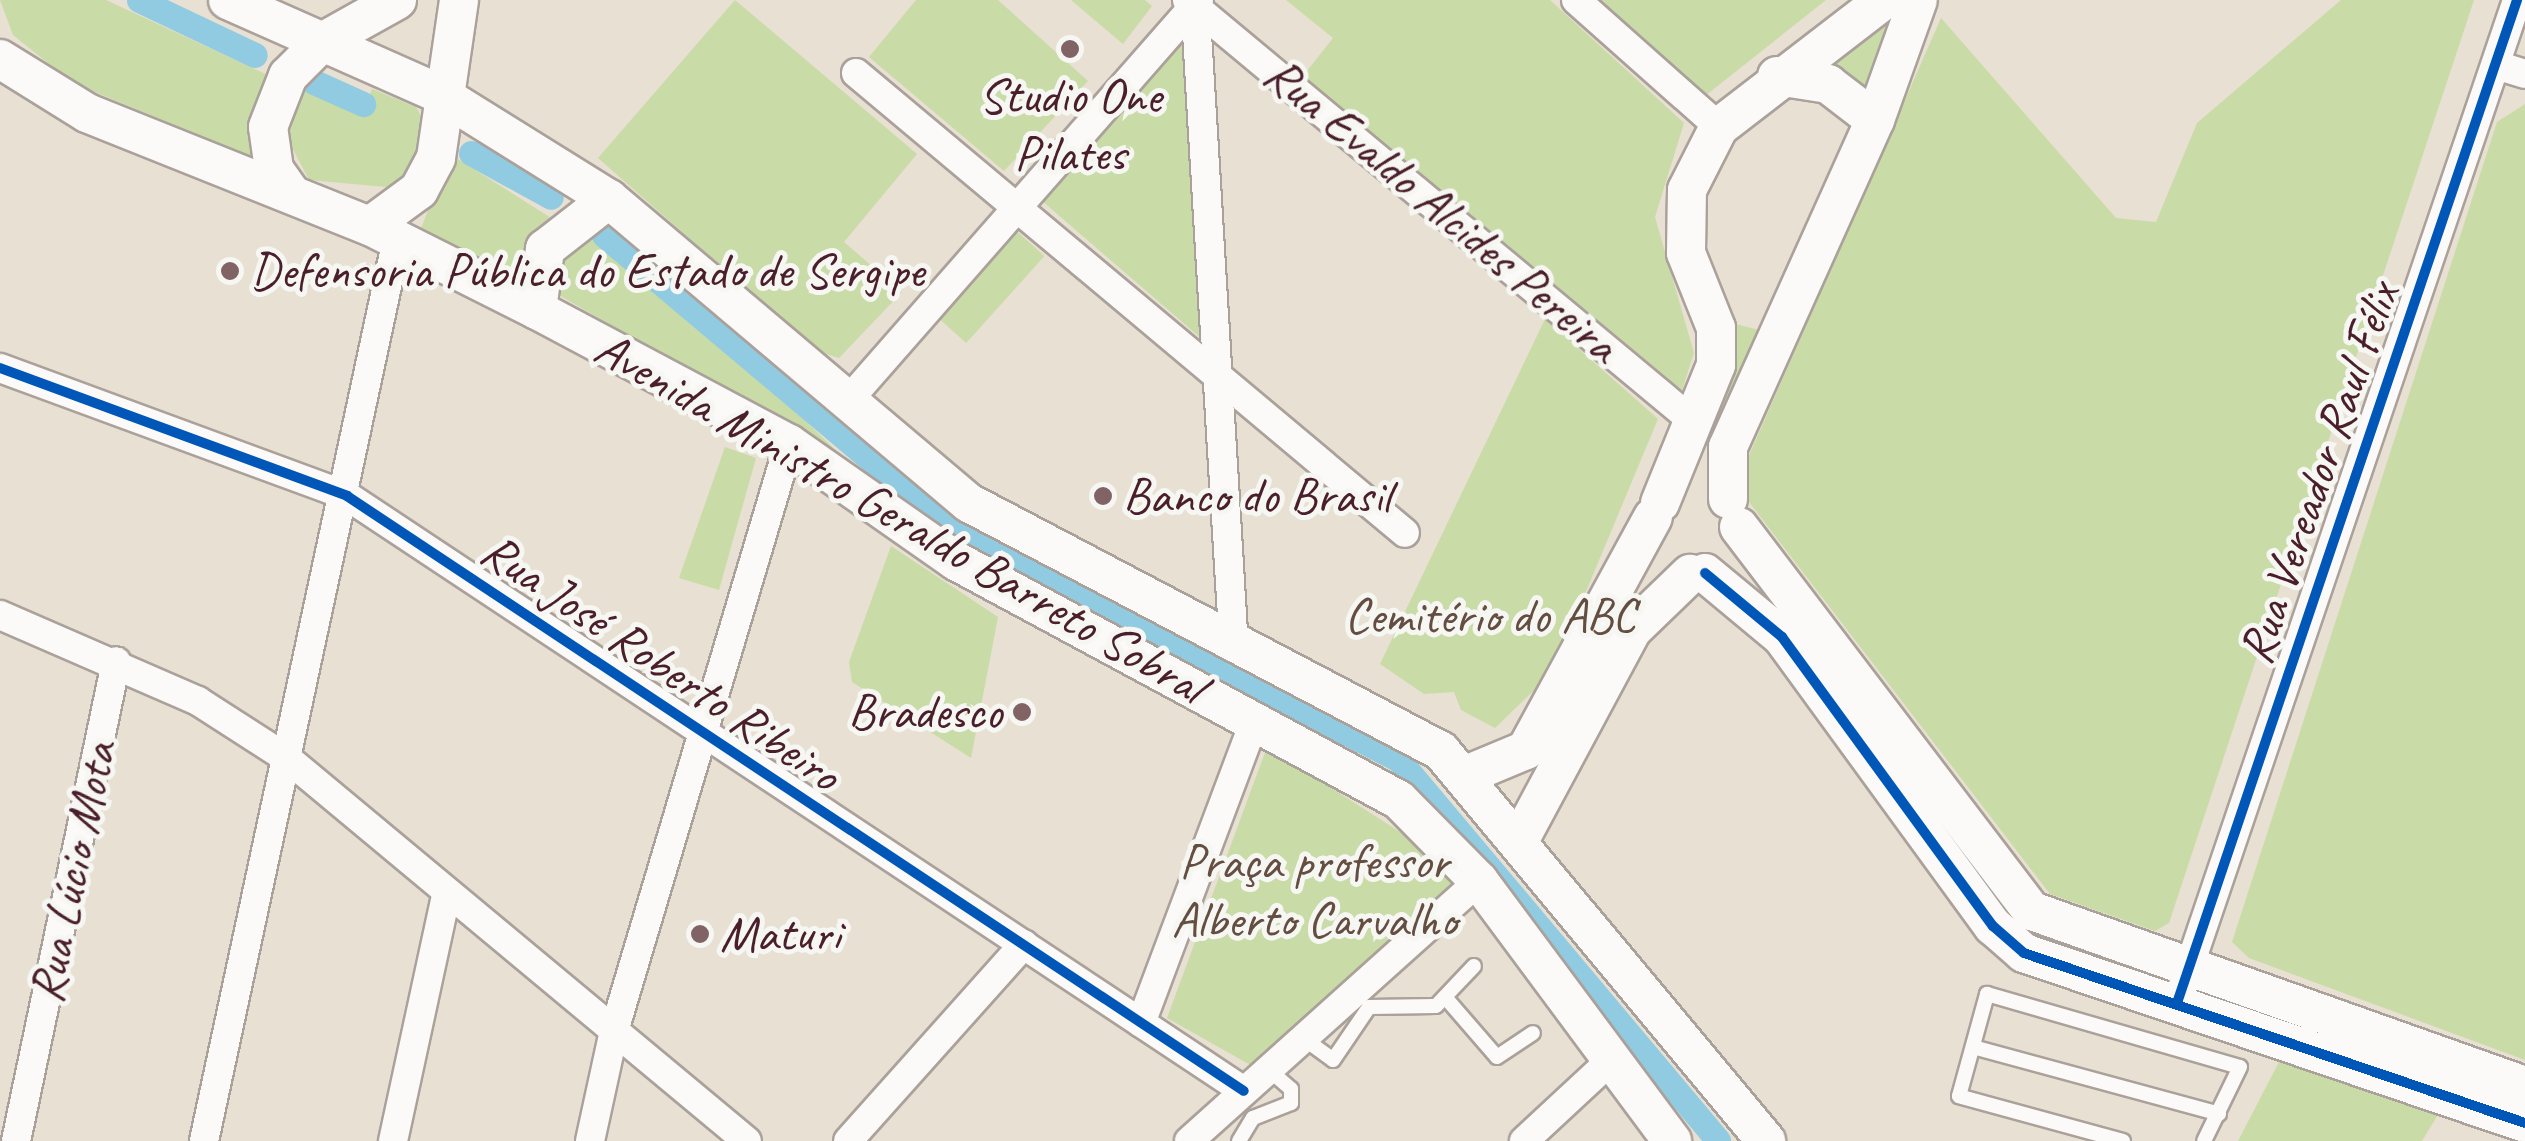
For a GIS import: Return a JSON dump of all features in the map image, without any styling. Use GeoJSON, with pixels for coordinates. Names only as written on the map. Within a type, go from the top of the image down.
{"type":"FeatureCollection","features":[{"type":"Feature","properties":{"kind":"street","name":"Avenida Ministro Geraldo Barreto Sobral"},"geometry":{"type":"LineString","coordinates":[[228,0],[440,94],[609,199],[845,404],[969,504],[1234,648],[1407,727],[1466,775],[1766,1141]]}},
{"type":"Feature","properties":{"kind":"street"},"geometry":{"type":"LineString","coordinates":[[290,192],[274,169],[269,114],[288,76],[322,42],[397,0]]}},
{"type":"Feature","properties":{"kind":"street"},"geometry":{"type":"LineString","coordinates":[[204,1141],[347,496],[383,233],[428,177],[439,150],[440,94],[459,0]]}},
{"type":"Feature","properties":{"kind":"street"},"geometry":{"type":"LineString","coordinates":[[1576,0],[1719,126]]}},
{"type":"Feature","properties":{"kind":"street"},"geometry":{"type":"LineString","coordinates":[[1466,775],[1526,750],[1656,510],[1694,422],[1716,364],[1708,302],[1686,253],[1688,190],[1719,126],[1777,76],[1884,0]]}},
{"type":"Feature","properties":{"kind":"street"},"geometry":{"type":"LineString","coordinates":[[1519,841],[1632,630],[1697,574],[1731,556],[1734,513],[1728,447],[1782,314],[1875,120],[1918,0]]}},
{"type":"Feature","properties":{"kind":"street","name":"Rua Vereador Raul Félix"},"geometry":{"type":"LineString","coordinates":[[2183,985],[2517,0]]}},
{"type":"Feature","properties":{"kind":"street"},"geometry":{"type":"LineString","coordinates":[[845,404],[1010,206],[1194,2]]}},
{"type":"Feature","properties":{"kind":"street"},"geometry":{"type":"LineString","coordinates":[[1194,2],[1224,385],[1234,648]]}},
{"type":"Feature","properties":{"kind":"street","name":"Rua Evaldo Alcides Pereira"},"geometry":{"type":"LineString","coordinates":[[1194,2],[1694,422]]}},
{"type":"Feature","properties":{"kind":"street","name":"Avenida Ministro Geraldo Barreto Sobral"},"geometry":{"type":"LineString","coordinates":[[0,59],[86,113],[290,192],[383,233],[789,444],[956,562],[1399,800],[1479,881],[1609,1062],[1672,1141]]}},
{"type":"Feature","properties":{"kind":"street"},"geometry":{"type":"LineString","coordinates":[[2496,65],[2525,74]]}},
{"type":"Feature","properties":{"kind":"street"},"geometry":{"type":"LineString","coordinates":[[856,72],[1010,206],[1404,534]]}},
{"type":"Feature","properties":{"kind":"street"},"geometry":{"type":"LineString","coordinates":[[1777,76],[1828,84],[1875,120]]}},
{"type":"Feature","properties":{"kind":"street"},"geometry":{"type":"LineString","coordinates":[[536,310],[551,240],[609,199]]}},
{"type":"Feature","properties":{"kind":"street"},"geometry":{"type":"LineString","coordinates":[[1708,302],[1733,316],[1782,314]]}},
{"type":"Feature","properties":{"kind":"street","name":"Rua José Roberto Ribeiro"},"geometry":{"type":"LineString","coordinates":[[0,368],[347,496],[707,741],[1024,944],[1244,1091]]}},
{"type":"Feature","properties":{"kind":"street"},"geometry":{"type":"LineString","coordinates":[[590,1141],[614,1031],[707,741],[789,444]]}},
{"type":"Feature","properties":{"kind":"street"},"geometry":{"type":"LineString","coordinates":[[2525,1086],[2183,985],[2040,961],[2007,941],[1782,638],[1654,547],[1656,510],[1685,486],[1734,513],[2032,911],[2183,985],[2525,1122]]}},
{"type":"Feature","properties":{"kind":"street"},"geometry":{"type":"LineString","coordinates":[[0,614],[116,662],[288,759],[446,895],[747,1141]]}},
{"type":"Feature","properties":{"kind":"street","name":"Rua Lúcio Mota"},"geometry":{"type":"LineString","coordinates":[[16,1141],[116,662]]}},
{"type":"Feature","properties":{"kind":"street"},"geometry":{"type":"LineString","coordinates":[[1141,1023],[1255,720]]}},
{"type":"Feature","properties":{"kind":"street"},"geometry":{"type":"LineString","coordinates":[[1189,1141],[1479,881]]}},
{"type":"Feature","properties":{"kind":"street"},"geometry":{"type":"LineString","coordinates":[[393,1141],[446,895]]}},
{"type":"Feature","properties":{"kind":"street"},"geometry":{"type":"LineString","coordinates":[[848,1141],[1024,944]]}},
{"type":"Feature","properties":{"kind":"street"},"geometry":{"type":"LineString","coordinates":[[1524,1141],[1609,1062]]}},
{"type":"Feature","properties":{"kind":"lane"},"geometry":{"type":"LineString","coordinates":[[1303,1038],[1328,1061],[1369,1008],[1431,1008],[1474,966]]}},
{"type":"Feature","properties":{"kind":"lane"},"geometry":{"type":"LineString","coordinates":[[2123,1141],[1959,1096],[1987,994],[2240,1067],[2204,1141]]}},
{"type":"Feature","properties":{"kind":"lane"},"geometry":{"type":"LineString","coordinates":[[1444,997],[1497,1057],[1533,1033]]}},
{"type":"Feature","properties":{"kind":"lane"},"geometry":{"type":"LineString","coordinates":[[1972,1047],[2220,1114]]}},
{"type":"Feature","properties":{"kind":"lane"},"geometry":{"type":"LineString","coordinates":[[1238,1141],[1253,1118],[1291,1103],[1291,1089],[1268,1069]]}},
{"type":"Feature","properties":{"kind":"green space"},"geometry":{"type":"Polygon","coordinates":[[[0,0],[106,0],[272,77],[267,163],[73,83],[13,35],[0,0]]]}},
{"type":"Feature","properties":{"kind":"green space"},"geometry":{"type":"Polygon","coordinates":[[[735,0],[917,154],[844,242],[902,292],[839,358],[817,351],[598,158],[735,0]]]}},
{"type":"Feature","properties":{"kind":"green space"},"geometry":{"type":"Polygon","coordinates":[[[916,0],[998,0],[1088,81],[1004,171],[869,57],[916,0]]]}},
{"type":"Feature","properties":{"kind":"green space"},"geometry":{"type":"Polygon","coordinates":[[[1071,0],[1145,0],[1152,6],[1123,44],[1071,0]]]}},
{"type":"Feature","properties":{"kind":"green space"},"geometry":{"type":"Polygon","coordinates":[[[1286,0],[1550,0],[1684,123],[1655,217],[1694,353],[1682,390],[1303,76],[1333,38],[1286,0]]]}},
{"type":"Feature","properties":{"kind":"green space"},"geometry":{"type":"Polygon","coordinates":[[[1596,0],[1826,0],[1700,100],[1596,0]]]}},
{"type":"Feature","properties":{"kind":"green space"},"geometry":{"type":"Polygon","coordinates":[[[1913,0],[1872,102],[1802,67],[1913,0]]]}},
{"type":"Feature","properties":{"kind":"green space"},"geometry":{"type":"Polygon","coordinates":[[[2341,0],[2474,0],[2169,923],[2155,931],[2050,894],[1736,485],[1941,18],[2116,218],[2156,222],[2197,123],[2341,0]]]}},
{"type":"Feature","properties":{"kind":"green space"},"geometry":{"type":"Polygon","coordinates":[[[1178,34],[1188,36],[1203,340],[1041,200],[1178,34]]]}},
{"type":"Feature","properties":{"kind":"green space"},"geometry":{"type":"Polygon","coordinates":[[[296,88],[363,112],[372,89],[416,107],[428,128],[414,173],[386,187],[309,180],[283,130],[296,88]]]}},
{"type":"Feature","properties":{"kind":"green space"},"geometry":{"type":"Polygon","coordinates":[[[2525,104],[2525,1060],[2249,958],[2232,942],[2497,122],[2525,104]]]}},
{"type":"Feature","properties":{"kind":"green space"},"geometry":{"type":"Polygon","coordinates":[[[450,154],[559,223],[522,284],[420,231],[450,154]]]}},
{"type":"Feature","properties":{"kind":"green space"},"geometry":{"type":"Polygon","coordinates":[[[1011,226],[1044,256],[966,343],[933,313],[1011,226]]]}},
{"type":"Feature","properties":{"kind":"green space"},"geometry":{"type":"Polygon","coordinates":[[[588,235],[743,360],[853,467],[542,285],[546,252],[588,235]]]}},
{"type":"Feature","properties":{"kind":"green space","name":"Cemitério do ABC"},"geometry":{"type":"Polygon","coordinates":[[[1545,319],[1658,419],[1552,673],[1495,728],[1461,710],[1454,692],[1424,694],[1380,664],[1545,319]]]}},
{"type":"Feature","properties":{"kind":"green space"},"geometry":{"type":"Polygon","coordinates":[[[1727,322],[1759,330],[1710,440],[1697,439],[1727,322]]]}},
{"type":"Feature","properties":{"kind":"green space"},"geometry":{"type":"Polygon","coordinates":[[[725,447],[756,458],[719,590],[679,578],[725,447]]]}},
{"type":"Feature","properties":{"kind":"green space"},"geometry":{"type":"Polygon","coordinates":[[[891,546],[998,617],[971,758],[852,682],[849,662],[891,546]]]}},
{"type":"Feature","properties":{"kind":"green space","name":"Praça professor Alberto Carvalho"},"geometry":{"type":"Polygon","coordinates":[[[1267,747],[1422,846],[1457,889],[1254,1067],[1167,1018],[1267,747]]]}},
{"type":"Feature","properties":{"kind":"green space"},"geometry":{"type":"Polygon","coordinates":[[[2280,1060],[2439,1113],[2422,1141],[2238,1141],[2280,1060]]]}},
{"type":"Feature","properties":{"kind":"waterway"},"geometry":{"type":"LineString","coordinates":[[139,0],[255,55]]}},
{"type":"Feature","properties":{"kind":"waterway"},"geometry":{"type":"LineString","coordinates":[[314,82],[363,104]]}},
{"type":"Feature","properties":{"kind":"waterway"},"geometry":{"type":"LineString","coordinates":[[471,153],[551,197]]}},
{"type":"Feature","properties":{"kind":"waterway"},"geometry":{"type":"LineString","coordinates":[[604,235],[960,535],[1398,759],[1718,1141]]}},
{"type":"Feature","properties":{"kind":"cycle path"},"geometry":{"type":"LineString","coordinates":[[2178,1000],[2517,0]]}},
{"type":"Feature","properties":{"kind":"cycle path"},"geometry":{"type":"LineString","coordinates":[[0,368],[347,496],[1244,1091]]}},
{"type":"Feature","properties":{"kind":"cycle path"},"geometry":{"type":"LineString","coordinates":[[1705,573],[1782,637],[1993,926],[2024,953],[2525,1123]]}},
{"type":"Feature","properties":{"kind":"place","name":"Studio One Pilates"},"geometry":{"type":"Point","coordinates":[1070,49]}},
{"type":"Feature","properties":{"kind":"place","name":"Defensoria Pública do Estado de Sergipe"},"geometry":{"type":"Point","coordinates":[230,271]}},
{"type":"Feature","properties":{"kind":"place","name":"Banco do Brasil"},"geometry":{"type":"Point","coordinates":[1103,496]}},
{"type":"Feature","properties":{"kind":"place","name":"Bradesco"},"geometry":{"type":"Point","coordinates":[1022,712]}},
{"type":"Feature","properties":{"kind":"place","name":"Maturi"},"geometry":{"type":"Point","coordinates":[700,934]}}]}
